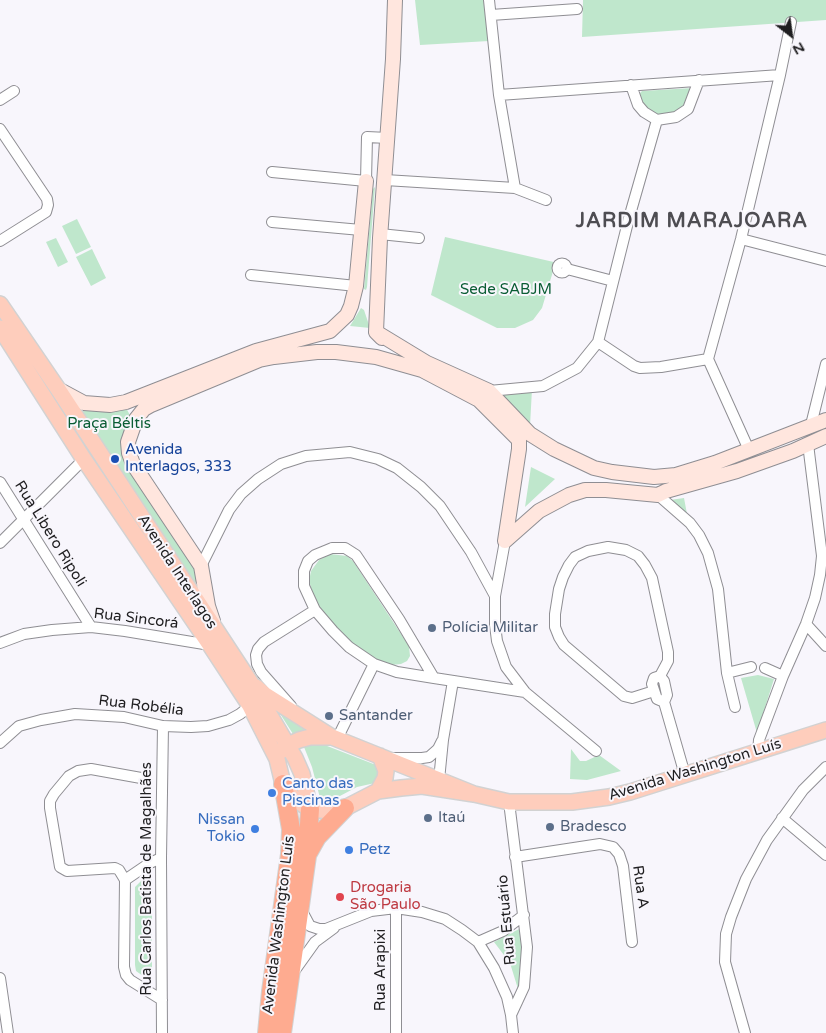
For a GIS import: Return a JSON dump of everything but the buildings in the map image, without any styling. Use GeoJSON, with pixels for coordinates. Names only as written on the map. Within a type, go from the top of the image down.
{"type":"FeatureCollection","features":[{"type":"Feature","properties":{"kind":"highway","name":"Avenida Washington Luís"},"geometry":{"type":"LineString","coordinates":[[267,1033],[290,854],[291,829],[283,784]]}},
{"type":"Feature","properties":{"kind":"highway"},"geometry":{"type":"LineString","coordinates":[[307,856],[317,837],[345,808]]}},
{"type":"Feature","properties":{"kind":"highway","name":"Avenida Interlagos"},"geometry":{"type":"LineString","coordinates":[[307,856],[310,809]]}},
{"type":"Feature","properties":{"kind":"highway","name":"Avenida Washington Luís"},"geometry":{"type":"LineString","coordinates":[[282,1033],[307,856]]}},
{"type":"Feature","properties":{"kind":"main road"},"geometry":{"type":"LineString","coordinates":[[376,357],[385,348],[382,338],[376,332],[380,234],[388,138],[395,0]]}},
{"type":"Feature","properties":{"kind":"main road"},"geometry":{"type":"LineString","coordinates":[[59,421],[64,412],[77,405],[110,405],[126,402],[330,331],[346,315],[351,306],[356,286],[366,181],[376,173],[386,152]]}},
{"type":"Feature","properties":{"kind":"main road"},"geometry":{"type":"LineString","coordinates":[[366,181],[377,186],[383,195]]}},
{"type":"Feature","properties":{"kind":"main road","name":"Avenida Interlagos"},"geometry":{"type":"LineString","coordinates":[[0,304],[58,389],[77,405],[214,639],[277,759]]}},
{"type":"Feature","properties":{"kind":"main road","name":"Avenida Interlagos"},"geometry":{"type":"LineString","coordinates":[[0,328],[84,459],[214,639],[251,683],[288,745],[302,774],[310,809]]}},
{"type":"Feature","properties":{"kind":"main road"},"geometry":{"type":"LineString","coordinates":[[376,332],[427,364],[484,396],[530,434],[554,449],[594,468],[612,472],[654,477],[676,475],[715,463],[826,420]]}},
{"type":"Feature","properties":{"kind":"main road"},"geometry":{"type":"LineString","coordinates":[[214,639],[201,566],[133,464],[128,442],[136,419],[151,405],[258,356],[274,357],[317,352],[336,352],[376,357],[422,370],[484,396],[519,440],[506,541]]}},
{"type":"Feature","properties":{"kind":"main road"},"geometry":{"type":"LineString","coordinates":[[126,402],[136,419]]}},
{"type":"Feature","properties":{"kind":"main road"},"geometry":{"type":"LineString","coordinates":[[506,541],[539,511],[585,490],[658,495],[666,491],[737,471],[826,436]]}},
{"type":"Feature","properties":{"kind":"main road"},"geometry":{"type":"LineString","coordinates":[[251,683],[264,694],[335,738]]}},
{"type":"Feature","properties":{"kind":"main road","name":"Avenida Washington Luís"},"geometry":{"type":"LineString","coordinates":[[345,808],[378,791],[422,786],[474,794],[509,802],[595,800],[630,792],[826,730]]}},
{"type":"Feature","properties":{"kind":"main road","name":"Avenida Washington Luís"},"geometry":{"type":"LineString","coordinates":[[288,745],[310,737],[335,738],[474,794]]}},
{"type":"Feature","properties":{"kind":"main road"},"geometry":{"type":"LineString","coordinates":[[277,759],[281,751],[288,745]]}},
{"type":"Feature","properties":{"kind":"main road"},"geometry":{"type":"LineString","coordinates":[[378,791],[386,778],[383,757]]}},
{"type":"Feature","properties":{"kind":"main road","name":"Avenida Washington Luís"},"geometry":{"type":"LineString","coordinates":[[277,759],[283,784]]}},
{"type":"Feature","properties":{"kind":"main road"},"geometry":{"type":"LineString","coordinates":[[283,784],[294,799],[310,809],[330,811],[345,808]]}},
{"type":"Feature","properties":{"kind":"street"},"geometry":{"type":"LineString","coordinates":[[489,0],[499,95],[515,188]]}},
{"type":"Feature","properties":{"kind":"street"},"geometry":{"type":"LineString","coordinates":[[491,15],[577,9]]}},
{"type":"Feature","properties":{"kind":"street"},"geometry":{"type":"LineString","coordinates":[[749,450],[708,359],[741,239],[791,22]]}},
{"type":"Feature","properties":{"kind":"street"},"geometry":{"type":"LineString","coordinates":[[499,95],[780,76]]}},
{"type":"Feature","properties":{"kind":"street"},"geometry":{"type":"LineString","coordinates":[[631,85],[638,105],[644,112],[657,120],[676,117],[688,109],[699,80]]}},
{"type":"Feature","properties":{"kind":"street"},"geometry":{"type":"LineString","coordinates":[[0,100],[14,91]]}},
{"type":"Feature","properties":{"kind":"street"},"geometry":{"type":"LineString","coordinates":[[484,396],[543,386],[577,368],[598,342],[629,218],[657,120]]}},
{"type":"Feature","properties":{"kind":"street"},"geometry":{"type":"LineString","coordinates":[[0,129],[47,199],[48,205],[46,212],[1,238]]}},
{"type":"Feature","properties":{"kind":"street"},"geometry":{"type":"LineString","coordinates":[[272,172],[366,181],[367,137],[388,138]]}},
{"type":"Feature","properties":{"kind":"street"},"geometry":{"type":"LineString","coordinates":[[385,180],[515,188],[546,200]]}},
{"type":"Feature","properties":{"kind":"street"},"geometry":{"type":"LineString","coordinates":[[272,222],[361,230]]}},
{"type":"Feature","properties":{"kind":"street"},"geometry":{"type":"LineString","coordinates":[[380,234],[419,238]]}},
{"type":"Feature","properties":{"kind":"street"},"geometry":{"type":"LineString","coordinates":[[741,239],[826,261]]}},
{"type":"Feature","properties":{"kind":"street"},"geometry":{"type":"LineString","coordinates":[[567,269],[613,281]]}},
{"type":"Feature","properties":{"kind":"street"},"geometry":{"type":"LineString","coordinates":[[252,275],[356,286]]}},
{"type":"Feature","properties":{"kind":"street"},"geometry":{"type":"LineString","coordinates":[[598,342],[640,368],[661,367],[708,359]]}},
{"type":"Feature","properties":{"kind":"street"},"geometry":{"type":"LineString","coordinates":[[811,425],[826,364]]}},
{"type":"Feature","properties":{"kind":"street"},"geometry":{"type":"LineString","coordinates":[[758,751],[759,740],[783,676],[816,598],[824,556],[808,444]]}},
{"type":"Feature","properties":{"kind":"street"},"geometry":{"type":"LineString","coordinates":[[201,566],[219,527],[230,510],[242,494],[258,479],[281,464],[306,456],[350,452],[378,459],[397,468],[422,486],[440,506],[470,552],[495,596]]}},
{"type":"Feature","properties":{"kind":"street"},"geometry":{"type":"LineString","coordinates":[[0,543],[84,459]]}},
{"type":"Feature","properties":{"kind":"street","name":"Rua Libero Ripoli"},"geometry":{"type":"LineString","coordinates":[[0,482],[91,627]]}},
{"type":"Feature","properties":{"kind":"street"},"geometry":{"type":"LineString","coordinates":[[658,495],[690,523],[699,534],[708,553],[718,589],[727,673],[735,707]]}},
{"type":"Feature","properties":{"kind":"street"},"geometry":{"type":"LineString","coordinates":[[506,541],[495,596],[497,641],[506,667],[525,692],[596,751]]}},
{"type":"Feature","properties":{"kind":"street"},"geometry":{"type":"LineString","coordinates":[[654,691],[627,698],[564,645],[559,638],[555,627],[559,589],[569,564],[588,550],[608,547],[626,550],[638,556],[646,564],[652,578],[668,652],[668,661],[660,676],[652,679],[657,699],[664,702]]}},
{"type":"Feature","properties":{"kind":"street"},"geometry":{"type":"LineString","coordinates":[[434,678],[399,619],[356,555],[344,548],[332,548],[315,555],[308,562],[304,572],[304,586],[315,610],[332,631],[349,647],[374,664],[397,672],[434,678],[453,681],[525,692]]}},
{"type":"Feature","properties":{"kind":"street"},"geometry":{"type":"LineString","coordinates":[[298,714],[261,672],[257,664],[256,655],[264,642],[315,610]]}},
{"type":"Feature","properties":{"kind":"street"},"geometry":{"type":"LineString","coordinates":[[806,624],[826,646]]}},
{"type":"Feature","properties":{"kind":"street","name":"Rua Sincorá"},"geometry":{"type":"LineString","coordinates":[[0,643],[24,634],[91,627],[214,639]]}},
{"type":"Feature","properties":{"kind":"street"},"geometry":{"type":"LineString","coordinates":[[335,738],[374,664]]}},
{"type":"Feature","properties":{"kind":"street"},"geometry":{"type":"LineString","coordinates":[[727,673],[751,667]]}},
{"type":"Feature","properties":{"kind":"street"},"geometry":{"type":"LineString","coordinates":[[764,668],[783,676]]}},
{"type":"Feature","properties":{"kind":"street"},"geometry":{"type":"LineString","coordinates":[[660,676],[664,681],[667,695],[664,702],[685,775]]}},
{"type":"Feature","properties":{"kind":"street"},"geometry":{"type":"LineString","coordinates":[[439,780],[443,740],[453,681]]}},
{"type":"Feature","properties":{"kind":"street","name":"Rua Robélia"},"geometry":{"type":"LineString","coordinates":[[0,744],[19,726],[75,714],[124,717],[163,726],[208,726],[229,720],[250,706]]}},
{"type":"Feature","properties":{"kind":"street"},"geometry":{"type":"LineString","coordinates":[[0,733],[19,726]]}},
{"type":"Feature","properties":{"kind":"street","name":"Rua Carlos Batista de Magalhães"},"geometry":{"type":"LineString","coordinates":[[162,1033],[161,858],[163,726]]}},
{"type":"Feature","properties":{"kind":"street"},"geometry":{"type":"LineString","coordinates":[[383,757],[422,758],[429,756],[438,749],[443,740]]}},
{"type":"Feature","properties":{"kind":"street"},"geometry":{"type":"LineString","coordinates":[[745,1033],[725,962],[726,934],[746,879],[767,840],[803,790],[826,766]]}},
{"type":"Feature","properties":{"kind":"street"},"geometry":{"type":"LineString","coordinates":[[140,778],[91,769],[78,771],[69,776],[54,794],[50,801],[50,808],[60,867],[67,871],[115,868],[120,870],[126,880],[125,972],[130,980],[162,1000]]}},
{"type":"Feature","properties":{"kind":"street","name":"Rua Estuário"},"geometry":{"type":"LineString","coordinates":[[509,802],[527,947],[527,968],[524,987],[511,1015]]}},
{"type":"Feature","properties":{"kind":"street"},"geometry":{"type":"LineString","coordinates":[[782,818],[826,855]]}},
{"type":"Feature","properties":{"kind":"street","name":"Rua A"},"geometry":{"type":"LineString","coordinates":[[515,857],[600,844],[613,847],[619,854],[623,866],[632,942]]}},
{"type":"Feature","properties":{"kind":"street"},"geometry":{"type":"LineString","coordinates":[[126,880],[150,863],[161,858]]}},
{"type":"Feature","properties":{"kind":"street"},"geometry":{"type":"LineString","coordinates":[[300,904],[302,914],[314,928],[326,929],[371,911],[396,908],[422,912],[445,919],[478,942],[494,968],[507,997],[513,1033]]}},
{"type":"Feature","properties":{"kind":"street","name":"Rua Arapixi"},"geometry":{"type":"LineString","coordinates":[[396,908],[396,1033]]}},
{"type":"Feature","properties":{"kind":"street"},"geometry":{"type":"LineString","coordinates":[[478,942],[503,931],[524,915]]}},
{"type":"Feature","properties":{"kind":"street"},"geometry":{"type":"LineString","coordinates":[[288,987],[296,968],[315,942],[343,922]]}},
{"type":"Feature","properties":{"kind":"street"},"geometry":{"type":"LineString","coordinates":[[0,978],[8,1033]]}},
{"type":"Feature","properties":{"kind":"green space"},"geometry":{"type":"Polygon","coordinates":[[[415,0],[485,0],[489,41],[420,45],[415,0]]]}},
{"type":"Feature","properties":{"kind":"green space"},"geometry":{"type":"Polygon","coordinates":[[[583,0],[826,0],[826,20],[582,37],[583,0]]]}},
{"type":"Feature","properties":{"kind":"green space"},"geometry":{"type":"Polygon","coordinates":[[[693,88],[683,110],[661,117],[644,110],[638,95],[642,91],[693,88]]]}},
{"type":"Feature","properties":{"kind":"green space"},"geometry":{"type":"Polygon","coordinates":[[[375,187],[366,290],[364,289],[373,189],[375,187]]]}},
{"type":"Feature","properties":{"kind":"green space"},"geometry":{"type":"Polygon","coordinates":[[[77,219],[91,247],[76,254],[62,226],[77,219]]]}},
{"type":"Feature","properties":{"kind":"green space","name":"Sede SABJM"},"geometry":{"type":"Polygon","coordinates":[[[445,237],[558,263],[554,268],[542,308],[533,320],[515,328],[497,328],[431,295],[445,237]]]}},
{"type":"Feature","properties":{"kind":"green space"},"geometry":{"type":"Polygon","coordinates":[[[56,238],[68,262],[58,267],[46,242],[56,238]]]}},
{"type":"Feature","properties":{"kind":"green space"},"geometry":{"type":"Polygon","coordinates":[[[92,249],[106,278],[91,286],[76,257],[92,249]]]}},
{"type":"Feature","properties":{"kind":"green space"},"geometry":{"type":"Polygon","coordinates":[[[361,308],[364,310],[370,328],[350,326],[361,308]]]}},
{"type":"Feature","properties":{"kind":"green space"},"geometry":{"type":"Polygon","coordinates":[[[532,389],[530,426],[501,393],[532,389]]]}},
{"type":"Feature","properties":{"kind":"green space","name":"Praça Béltis"},"geometry":{"type":"Polygon","coordinates":[[[77,406],[125,406],[132,419],[124,433],[127,462],[198,567],[209,616],[77,406]]]}},
{"type":"Feature","properties":{"kind":"green space"},"geometry":{"type":"Polygon","coordinates":[[[531,467],[555,479],[525,507],[531,467]]]}},
{"type":"Feature","properties":{"kind":"green space"},"geometry":{"type":"Polygon","coordinates":[[[684,498],[687,514],[670,500],[684,498]]]}},
{"type":"Feature","properties":{"kind":"green space"},"geometry":{"type":"Polygon","coordinates":[[[330,554],[347,556],[353,561],[409,646],[410,656],[407,661],[391,665],[376,660],[356,648],[338,631],[315,601],[309,581],[311,571],[319,560],[330,554]]]}},
{"type":"Feature","properties":{"kind":"green space"},"geometry":{"type":"Polygon","coordinates":[[[758,675],[774,679],[757,733],[741,678],[758,675]]]}},
{"type":"Feature","properties":{"kind":"green space"},"geometry":{"type":"Polygon","coordinates":[[[277,709],[311,732],[293,734],[277,709]]]}},
{"type":"Feature","properties":{"kind":"green space"},"geometry":{"type":"Polygon","coordinates":[[[322,744],[376,765],[380,771],[375,783],[357,787],[323,802],[320,798],[312,767],[304,747],[322,744]]]}},
{"type":"Feature","properties":{"kind":"green space"},"geometry":{"type":"Polygon","coordinates":[[[571,749],[580,761],[586,761],[599,755],[621,771],[587,780],[570,779],[571,749]]]}},
{"type":"Feature","properties":{"kind":"green space"},"geometry":{"type":"Polygon","coordinates":[[[148,874],[152,875],[152,978],[150,981],[136,971],[135,965],[135,887],[148,874]]]}},
{"type":"Feature","properties":{"kind":"green space"},"geometry":{"type":"Polygon","coordinates":[[[521,928],[524,960],[518,989],[510,963],[494,942],[521,928]]]}},
{"type":"Feature","properties":{"kind":"place","name":"Avenida Interlagos, 333"},"geometry":{"type":"Point","coordinates":[115,459]}},
{"type":"Feature","properties":{"kind":"place","name":"Polícia Militar"},"geometry":{"type":"Point","coordinates":[432,628]}},
{"type":"Feature","properties":{"kind":"place","name":"Santander"},"geometry":{"type":"Point","coordinates":[329,716]}},
{"type":"Feature","properties":{"kind":"place","name":"Canto das Piscinas"},"geometry":{"type":"Point","coordinates":[272,793]}},
{"type":"Feature","properties":{"kind":"place","name":"Itaú"},"geometry":{"type":"Point","coordinates":[428,818]}},
{"type":"Feature","properties":{"kind":"place","name":"Bradesco"},"geometry":{"type":"Point","coordinates":[550,827]}},
{"type":"Feature","properties":{"kind":"place","name":"Nissan Tokio"},"geometry":{"type":"Point","coordinates":[255,829]}},
{"type":"Feature","properties":{"kind":"place","name":"Petz"},"geometry":{"type":"Point","coordinates":[349,850]}},
{"type":"Feature","properties":{"kind":"place","name":"Drogaria São Paulo"},"geometry":{"type":"Point","coordinates":[340,897]}},
{"type":"Feature","properties":{"kind":"district","name":"JARDIM MARAJOARA"},"geometry":{"type":"Point","coordinates":[692,222]}}]}
